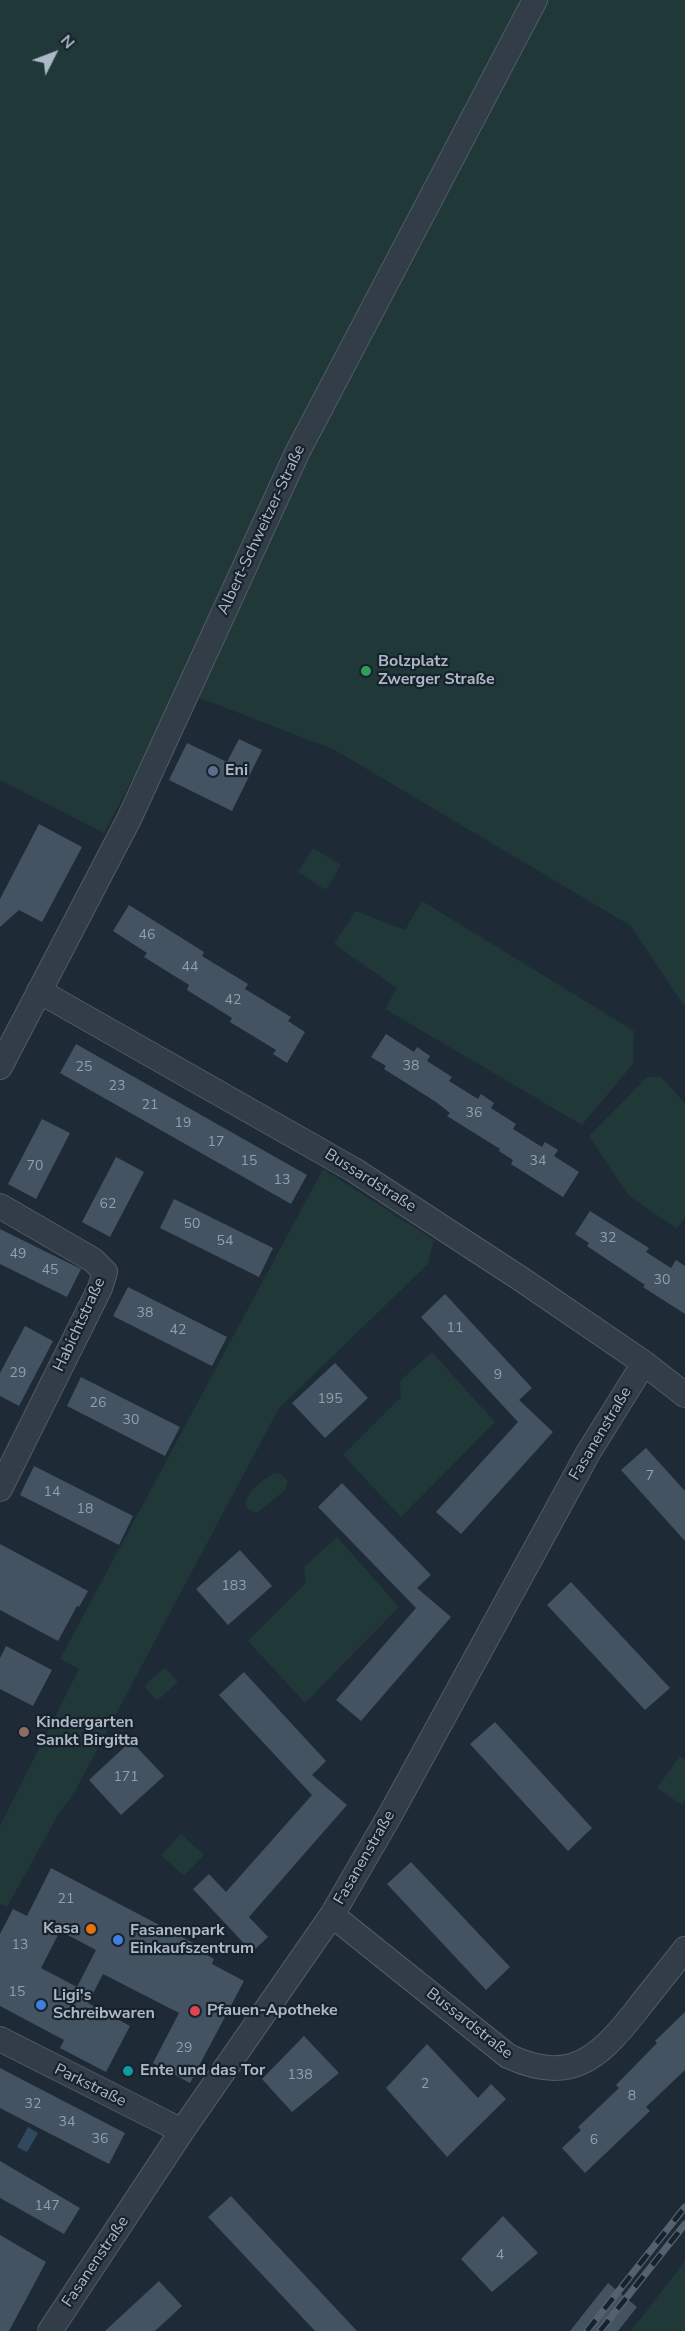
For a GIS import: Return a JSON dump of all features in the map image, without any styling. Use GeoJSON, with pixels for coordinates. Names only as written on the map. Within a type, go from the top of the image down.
{"type":"FeatureCollection","features":[{"type":"Feature","properties":{"kind":"street","name":"Albert-Schweitzer-Straße"},"geometry":{"type":"LineString","coordinates":[[0,1067],[129,819],[297,453],[535,0]]}},
{"type":"Feature","properties":{"kind":"street","name":"Bussardstraße"},"geometry":{"type":"LineString","coordinates":[[39,991],[344,1163],[644,1363],[685,1395]]}},
{"type":"Feature","properties":{"kind":"street","name":"Habichtstraße"},"geometry":{"type":"LineString","coordinates":[[0,1206],[93,1260],[105,1272],[100,1288],[0,1489]]}},
{"type":"Feature","properties":{"kind":"street","name":"Fasanenstraße"},"geometry":{"type":"LineString","coordinates":[[50,2331],[182,2131],[332,1915],[390,1815],[588,1453],[644,1363]]}},
{"type":"Feature","properties":{"kind":"street","name":"Bussardstraße"},"geometry":{"type":"LineString","coordinates":[[332,1915],[508,2056],[529,2066],[553,2070],[590,2060],[610,2043],[685,1949]]}},
{"type":"Feature","properties":{"kind":"street","name":"Parkstraße"},"geometry":{"type":"LineString","coordinates":[[0,2039],[182,2131]]}},
{"type":"Feature","properties":{"kind":"green space"},"geometry":{"type":"Polygon","coordinates":[[[0,0],[685,0],[685,1007],[631,926],[335,750],[179,690],[104,833],[0,780],[0,0]]]}},
{"type":"Feature","properties":{"kind":"green space"},"geometry":{"type":"Polygon","coordinates":[[[313,848],[341,865],[326,890],[298,872],[313,848]]]}},
{"type":"Feature","properties":{"kind":"green space"},"geometry":{"type":"Polygon","coordinates":[[[422,901],[634,1031],[633,1064],[582,1125],[385,1009],[397,988],[334,944],[356,911],[405,930],[422,901]]]}},
{"type":"Feature","properties":{"kind":"green space"},"geometry":{"type":"Polygon","coordinates":[[[647,1077],[661,1077],[685,1103],[685,1217],[677,1229],[628,1195],[589,1136],[647,1077]]]}},
{"type":"Feature","properties":{"kind":"green space"},"geometry":{"type":"Polygon","coordinates":[[[323,1169],[434,1240],[428,1264],[279,1408],[75,1791],[58,1815],[7,1907],[0,1904],[0,1826],[79,1669],[60,1659],[323,1169]]]}},
{"type":"Feature","properties":{"kind":"green space"},"geometry":{"type":"Polygon","coordinates":[[[432,1352],[495,1422],[401,1517],[343,1455],[401,1397],[400,1381],[432,1352]]]}},
{"type":"Feature","properties":{"kind":"green space"},"geometry":{"type":"Polygon","coordinates":[[[275,1473],[281,1474],[288,1481],[285,1490],[257,1513],[249,1510],[245,1503],[250,1493],[275,1473]]]}},
{"type":"Feature","properties":{"kind":"green space"},"geometry":{"type":"Polygon","coordinates":[[[337,1537],[399,1607],[305,1703],[248,1641],[306,1583],[304,1567],[337,1537]]]}},
{"type":"Feature","properties":{"kind":"green space"},"geometry":{"type":"Polygon","coordinates":[[[165,1667],[178,1682],[157,1701],[144,1686],[165,1667]]]}},
{"type":"Feature","properties":{"kind":"green space"},"geometry":{"type":"Polygon","coordinates":[[[680,1756],[685,1760],[685,1801],[682,1805],[657,1788],[680,1756]]]}},
{"type":"Feature","properties":{"kind":"green space"},"geometry":{"type":"Polygon","coordinates":[[[181,1834],[204,1855],[184,1876],[161,1855],[181,1834]]]}},
{"type":"Feature","properties":{"kind":"green space"},"geometry":{"type":"Polygon","coordinates":[[[685,2261],[685,2331],[631,2331],[685,2261]]]}},
{"type":"Feature","properties":{"kind":"water"},"geometry":{"type":"Polygon","coordinates":[[[28,2127],[38,2133],[27,2152],[17,2147],[28,2127]]]}},
{"type":"Feature","properties":{"kind":"building","name":"Eni"},"geometry":{"type":"Polygon","coordinates":[[[239,739],[262,750],[232,811],[169,780],[187,743],[227,762],[239,739]]]}},
{"type":"Feature","properties":{"kind":"building"},"geometry":{"type":"Polygon","coordinates":[[[39,824],[82,847],[42,922],[19,910],[0,927],[0,899],[39,824]]]}},
{"type":"Feature","properties":{"kind":"building"},"geometry":{"type":"Polygon","coordinates":[[[129,905],[204,952],[202,956],[248,984],[245,989],[291,1017],[288,1021],[305,1032],[287,1063],[273,1054],[276,1050],[230,1022],[232,1018],[187,990],[189,985],[144,957],[147,953],[113,931],[129,905]]]}},
{"type":"Feature","properties":{"kind":"building"},"geometry":{"type":"Polygon","coordinates":[[[386,1034],[414,1052],[417,1047],[430,1056],[427,1061],[452,1077],[449,1081],[478,1099],[481,1094],[494,1103],[491,1108],[516,1124],[513,1129],[542,1147],[545,1142],[558,1150],[554,1156],[579,1172],[563,1197],[511,1164],[513,1160],[499,1151],[500,1149],[447,1116],[450,1113],[436,1102],[384,1069],[386,1066],[371,1057],[386,1034]]]}},
{"type":"Feature","properties":{"kind":"building"},"geometry":{"type":"Polygon","coordinates":[[[76,1044],[307,1175],[291,1204],[60,1073],[76,1044]]]}},
{"type":"Feature","properties":{"kind":"building"},"geometry":{"type":"Polygon","coordinates":[[[42,1119],[70,1133],[36,1199],[8,1184],[42,1119]]]}},
{"type":"Feature","properties":{"kind":"building"},"geometry":{"type":"Polygon","coordinates":[[[116,1157],[144,1172],[110,1237],[82,1222],[116,1157]]]}},
{"type":"Feature","properties":{"kind":"building"},"geometry":{"type":"Polygon","coordinates":[[[174,1199],[273,1248],[259,1277],[160,1228],[174,1199]]]}},
{"type":"Feature","properties":{"kind":"building"},"geometry":{"type":"Polygon","coordinates":[[[590,1211],[649,1248],[646,1252],[671,1268],[676,1260],[685,1266],[685,1314],[643,1287],[645,1285],[587,1246],[589,1243],[575,1234],[590,1211]]]}},
{"type":"Feature","properties":{"kind":"building"},"geometry":{"type":"Polygon","coordinates":[[[0,1229],[81,1269],[67,1297],[0,1264],[0,1229]]]}},
{"type":"Feature","properties":{"kind":"building"},"geometry":{"type":"Polygon","coordinates":[[[128,1287],[227,1337],[212,1366],[113,1316],[128,1287]]]}},
{"type":"Feature","properties":{"kind":"building"},"geometry":{"type":"Polygon","coordinates":[[[445,1294],[532,1388],[519,1400],[553,1432],[461,1534],[436,1512],[518,1422],[421,1317],[445,1294]]]}},
{"type":"Feature","properties":{"kind":"building"},"geometry":{"type":"Polygon","coordinates":[[[25,1326],[53,1341],[19,1406],[0,1396],[0,1373],[25,1326]]]}},
{"type":"Feature","properties":{"kind":"building"},"geometry":{"type":"Polygon","coordinates":[[[335,1363],[368,1398],[325,1438],[292,1403],[335,1363]]]}},
{"type":"Feature","properties":{"kind":"building"},"geometry":{"type":"Polygon","coordinates":[[[81,1377],[180,1427],[165,1456],[67,1406],[81,1377]]]}},
{"type":"Feature","properties":{"kind":"building"},"geometry":{"type":"Polygon","coordinates":[[[646,1448],[685,1491],[685,1541],[621,1470],[646,1448]]]}},
{"type":"Feature","properties":{"kind":"building"},"geometry":{"type":"Polygon","coordinates":[[[34,1466],[133,1516],[119,1545],[20,1495],[34,1466]]]}},
{"type":"Feature","properties":{"kind":"building"},"geometry":{"type":"Polygon","coordinates":[[[342,1483],[431,1575],[417,1588],[451,1617],[361,1721],[336,1700],[416,1608],[318,1507],[342,1483]]]}},
{"type":"Feature","properties":{"kind":"building"},"geometry":{"type":"Polygon","coordinates":[[[0,1544],[88,1591],[58,1641],[0,1610],[0,1544]]]}},
{"type":"Feature","properties":{"kind":"building"},"geometry":{"type":"Polygon","coordinates":[[[240,1550],[272,1586],[228,1625],[196,1589],[240,1550]]]}},
{"type":"Feature","properties":{"kind":"building"},"geometry":{"type":"Polygon","coordinates":[[[571,1582],[670,1688],[645,1710],[547,1605],[571,1582]]]}},
{"type":"Feature","properties":{"kind":"building"},"geometry":{"type":"Polygon","coordinates":[[[6,1646],[52,1670],[33,1706],[0,1689],[0,1658],[6,1646]]]}},
{"type":"Feature","properties":{"kind":"building"},"geometry":{"type":"Polygon","coordinates":[[[244,1672],[326,1761],[312,1775],[347,1805],[249,1917],[268,1937],[252,1952],[193,1889],[209,1874],[226,1892],[312,1795],[219,1695],[244,1672]]]}},
{"type":"Feature","properties":{"kind":"building"},"geometry":{"type":"Polygon","coordinates":[[[495,1722],[592,1828],[568,1851],[470,1744],[495,1722]]]}},
{"type":"Feature","properties":{"kind":"building"},"geometry":{"type":"Polygon","coordinates":[[[131,1741],[164,1776],[121,1815],[89,1780],[131,1741]]]}},
{"type":"Feature","properties":{"kind":"building"},"geometry":{"type":"Polygon","coordinates":[[[411,1862],[510,1967],[486,1990],[387,1884],[411,1862]]]}},
{"type":"Feature","properties":{"kind":"building"},"geometry":{"type":"Polygon","coordinates":[[[51,1868],[203,1948],[201,1952],[214,1959],[212,1964],[244,1981],[190,2083],[153,2063],[179,2013],[103,1974],[88,2003],[130,2026],[106,2072],[60,2048],[64,2040],[0,2006],[0,1934],[13,1909],[27,1916],[51,1868]],[[60,1931],[41,1968],[77,1987],[96,1950],[60,1931]]]}},
{"type":"Feature","properties":{"kind":"building"},"geometry":{"type":"Polygon","coordinates":[[[685,2012],[685,2070],[646,2107],[650,2111],[585,2173],[562,2148],[581,2130],[578,2127],[619,2088],[616,2085],[657,2043],[655,2041],[685,2012]]]}},
{"type":"Feature","properties":{"kind":"building"},"geometry":{"type":"Polygon","coordinates":[[[304,2036],[339,2073],[292,2112],[262,2079],[304,2036]]]}},
{"type":"Feature","properties":{"kind":"building"},"geometry":{"type":"Polygon","coordinates":[[[427,2044],[478,2098],[491,2084],[506,2099],[447,2157],[386,2088],[427,2044]]]}},
{"type":"Feature","properties":{"kind":"building"},"geometry":{"type":"Polygon","coordinates":[[[0,2068],[125,2133],[109,2164],[0,2108],[0,2068]]]}},
{"type":"Feature","properties":{"kind":"building"},"geometry":{"type":"Polygon","coordinates":[[[0,2161],[80,2208],[64,2234],[0,2198],[0,2161]]]}},
{"type":"Feature","properties":{"kind":"building"},"geometry":{"type":"Polygon","coordinates":[[[231,2196],[357,2331],[315,2331],[208,2217],[231,2196]]]}},
{"type":"Feature","properties":{"kind":"building"},"geometry":{"type":"Polygon","coordinates":[[[503,2216],[538,2253],[492,2292],[461,2259],[503,2216]]]}},
{"type":"Feature","properties":{"kind":"building"},"geometry":{"type":"Polygon","coordinates":[[[0,2235],[46,2262],[9,2331],[0,2331],[0,2235]]]}},
{"type":"Feature","properties":{"kind":"building"},"geometry":{"type":"Polygon","coordinates":[[[159,2281],[182,2306],[155,2331],[105,2331],[159,2281]]]}},
{"type":"Feature","properties":{"kind":"building"},"geometry":{"type":"Polygon","coordinates":[[[608,2283],[637,2307],[618,2331],[570,2331],[608,2283]]]}},
{"type":"Feature","properties":{"kind":"railway"},"geometry":{"type":"LineString","coordinates":[[587,2331],[685,2207]]}},
{"type":"Feature","properties":{"kind":"railway"},"geometry":{"type":"LineString","coordinates":[[600,2331],[685,2224]]}},
{"type":"Feature","properties":{"kind":"place","name":"Bolzplatz Zwerger Straße"},"geometry":{"type":"Point","coordinates":[366,671]}},
{"type":"Feature","properties":{"kind":"place","name":"Eni"},"geometry":{"type":"Point","coordinates":[213,771]}},
{"type":"Feature","properties":{"kind":"place","name":"Kindergarten Sankt Birgitta"},"geometry":{"type":"Point","coordinates":[24,1732]}},
{"type":"Feature","properties":{"kind":"place","name":"Kasa"},"geometry":{"type":"Point","coordinates":[91,1929]}},
{"type":"Feature","properties":{"kind":"place","name":"Fasanenpark Einkaufszentrum"},"geometry":{"type":"Point","coordinates":[118,1940]}},
{"type":"Feature","properties":{"kind":"place","name":"Ligi's Schreibwaren"},"geometry":{"type":"Point","coordinates":[41,2005]}},
{"type":"Feature","properties":{"kind":"place","name":"Pfauen-Apotheke"},"geometry":{"type":"Point","coordinates":[195,2011]}},
{"type":"Feature","properties":{"kind":"place","name":"Ente und das Tor"},"geometry":{"type":"Point","coordinates":[128,2071]}}]}
